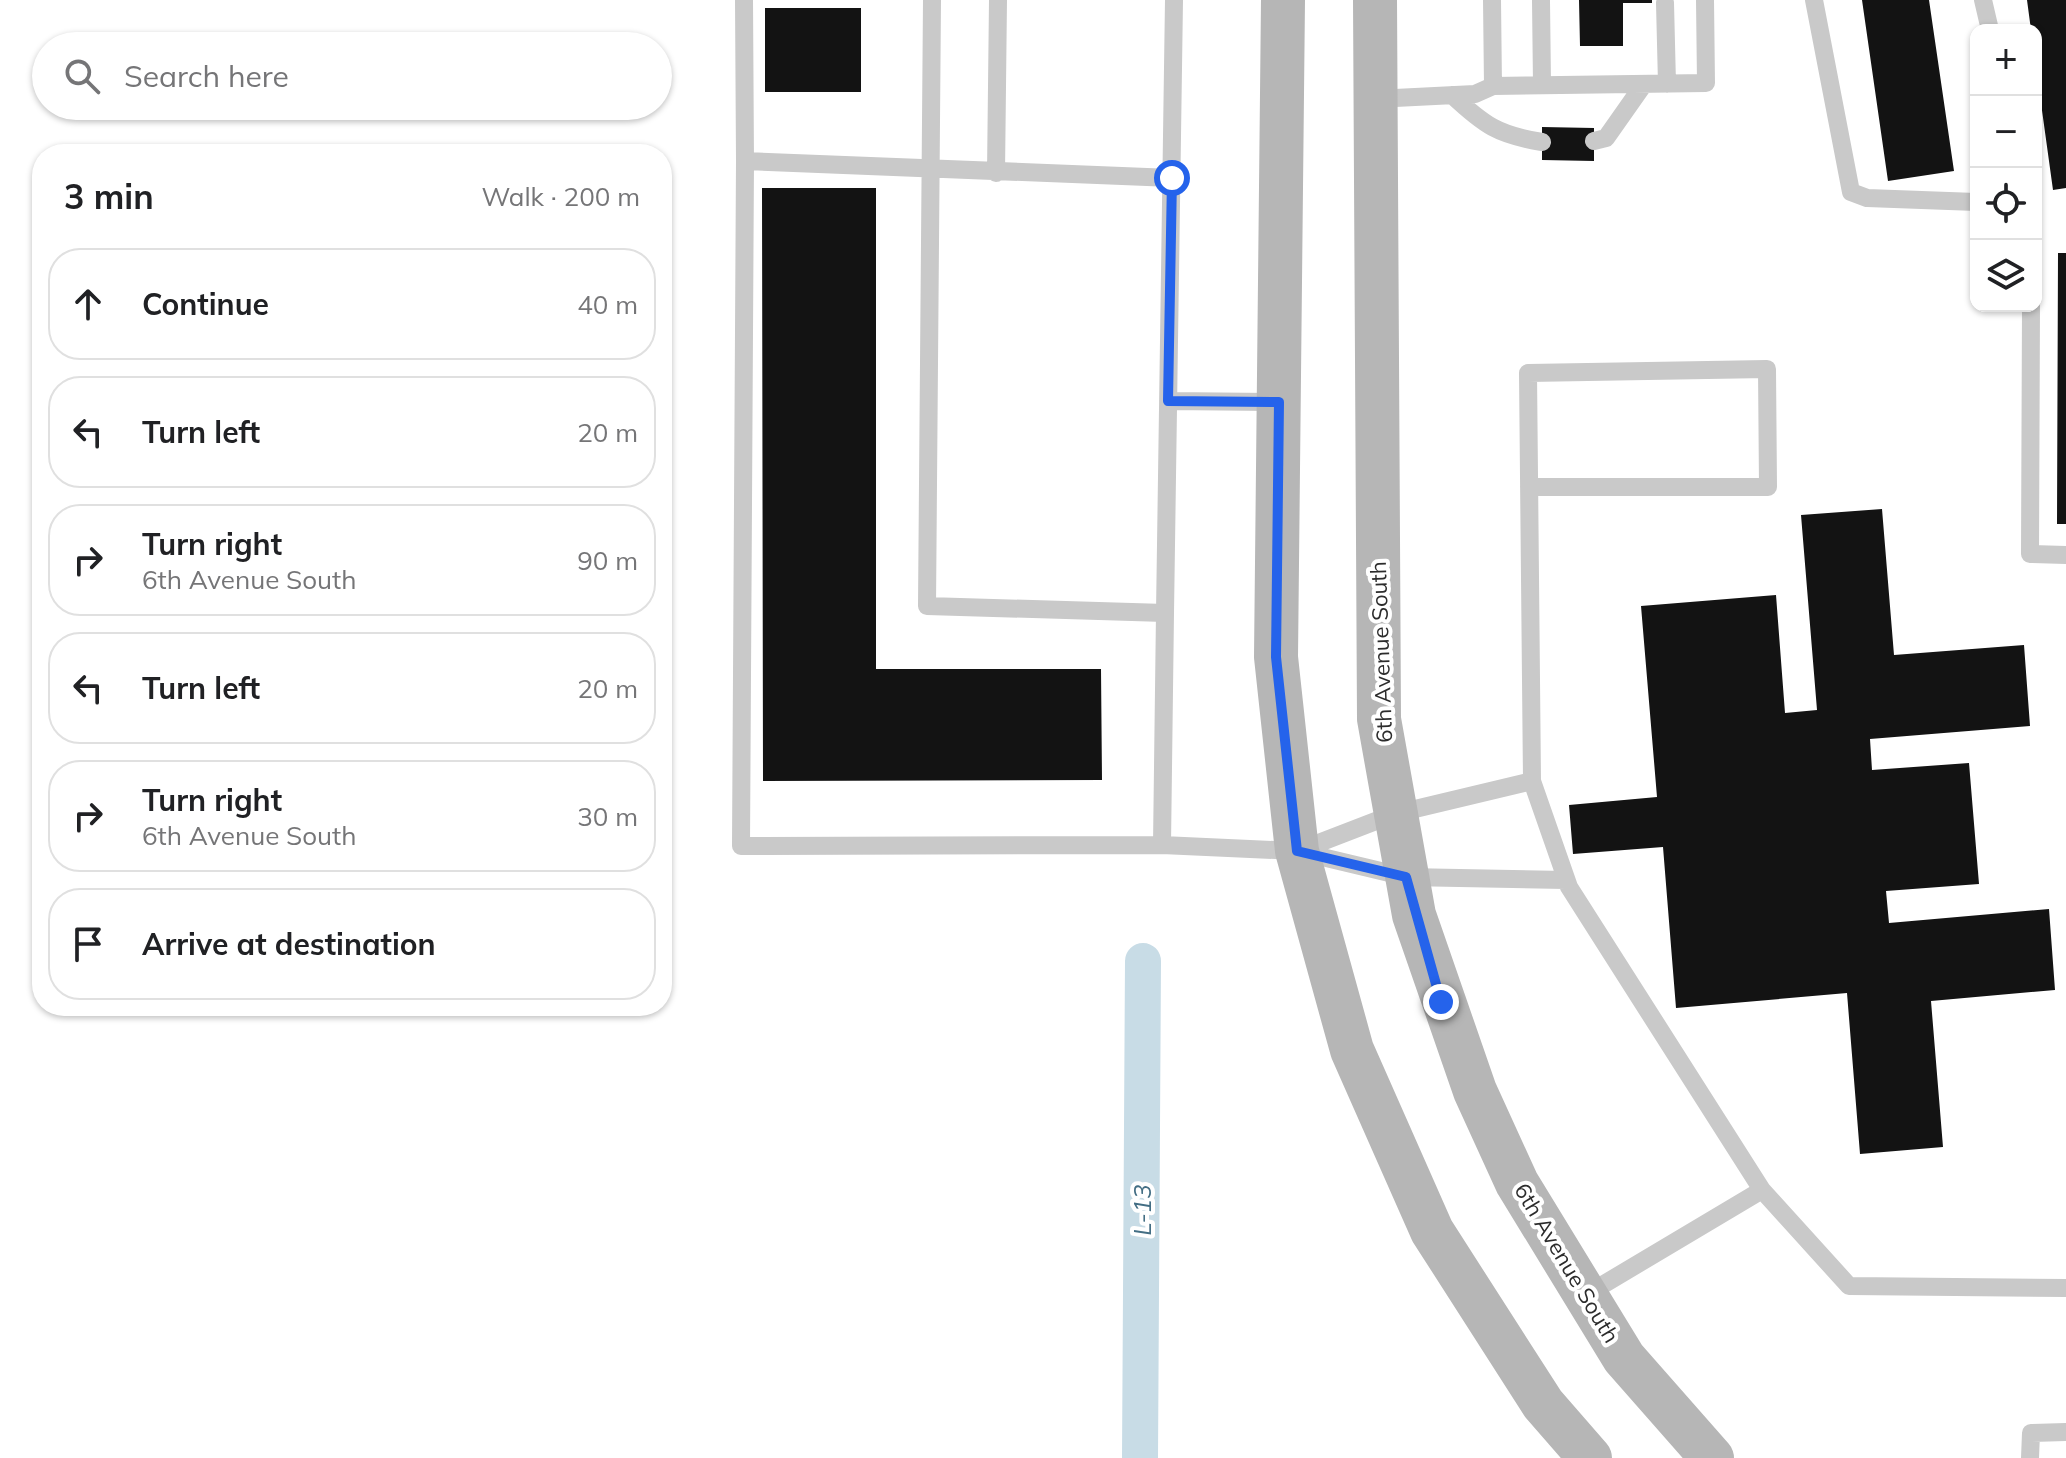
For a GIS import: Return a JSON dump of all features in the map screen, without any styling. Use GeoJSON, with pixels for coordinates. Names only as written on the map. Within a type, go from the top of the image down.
{"type":"FeatureCollection","features":[{"type":"Feature","properties":{"kind":"street"},"geometry":{"type":"LineString","coordinates":[[1283,0],[1276,657],[1297,851],[1352,1050],[1432,1231],[1543,1404],[1590,1458]]}},
{"type":"Feature","properties":{"kind":"street","name":"6th Avenue South"},"geometry":{"type":"LineString","coordinates":[[1375,0],[1379,719],[1406,877],[1437,988],[1475,1091],[1517,1183],[1624,1358],[1712,1458]]}},
{"type":"Feature","properties":{"kind":"lane"},"geometry":{"type":"LineString","coordinates":[[744,0],[741,846],[1162,845],[1297,851],[1406,877],[1566,880]]}},
{"type":"Feature","properties":{"kind":"lane"},"geometry":{"type":"LineString","coordinates":[[932,0],[927,606],[1165,613]]}},
{"type":"Feature","properties":{"kind":"lane"},"geometry":{"type":"LineString","coordinates":[[996,173],[998,0]]}},
{"type":"Feature","properties":{"kind":"lane"},"geometry":{"type":"LineString","coordinates":[[1162,845],[1174,0]]}},
{"type":"Feature","properties":{"kind":"lane"},"geometry":{"type":"LineString","coordinates":[[1492,0],[1493,86]]}},
{"type":"Feature","properties":{"kind":"lane"},"geometry":{"type":"LineString","coordinates":[[1375,99],[1475,94],[1493,86],[1706,83],[1705,0]]}},
{"type":"Feature","properties":{"kind":"lane"},"geometry":{"type":"LineString","coordinates":[[1814,0],[1851,192],[1867,198],[1970,202]]}},
{"type":"Feature","properties":{"kind":"lane"},"geometry":{"type":"LineString","coordinates":[[1983,0],[1989,24]]}},
{"type":"Feature","properties":{"kind":"lane"},"geometry":{"type":"LineString","coordinates":[[1541,1],[1542,85]]}},
{"type":"Feature","properties":{"kind":"lane"},"geometry":{"type":"LineString","coordinates":[[1665,3],[1667,84]]}},
{"type":"Feature","properties":{"kind":"lane"},"geometry":{"type":"LineString","coordinates":[[1594,141],[1606,138],[1644,84]]}},
{"type":"Feature","properties":{"kind":"lane"},"geometry":{"type":"LineString","coordinates":[[1452,95],[1487,128],[1542,142]]}},
{"type":"Feature","properties":{"kind":"lane"},"geometry":{"type":"LineString","coordinates":[[745,161],[931,171],[1172,178]]}},
{"type":"Feature","properties":{"kind":"lane"},"geometry":{"type":"LineString","coordinates":[[2031,312],[2030,554],[2066,555]]}},
{"type":"Feature","properties":{"kind":"lane"},"geometry":{"type":"LineString","coordinates":[[1529,487],[1768,487],[1767,369],[1528,373],[1529,487],[1532,781],[1566,880],[1762,1190],[1849,1286],[2066,1288]]}},
{"type":"Feature","properties":{"kind":"lane"},"geometry":{"type":"LineString","coordinates":[[1168,401],[1279,402]]}},
{"type":"Feature","properties":{"kind":"lane"},"geometry":{"type":"LineString","coordinates":[[1297,851],[1394,814],[1532,781]]}},
{"type":"Feature","properties":{"kind":"lane"},"geometry":{"type":"LineString","coordinates":[[1584,1296],[1762,1190]]}},
{"type":"Feature","properties":{"kind":"lane"},"geometry":{"type":"LineString","coordinates":[[2030,1458],[2031,1433],[2066,1432]]}},
{"type":"Feature","properties":{"kind":"building"},"geometry":{"type":"Polygon","coordinates":[[[1579,0],[1652,0],[1652,3],[1623,3],[1623,46],[1580,46],[1579,0]]]}},
{"type":"Feature","properties":{"kind":"building"},"geometry":{"type":"Polygon","coordinates":[[[1862,0],[1929,0],[1954,171],[1888,181],[1862,0]]]}},
{"type":"Feature","properties":{"kind":"building"},"geometry":{"type":"Polygon","coordinates":[[[2027,0],[2066,0],[2066,188],[2053,190],[2042,110],[2042,24],[2030,24],[2027,0]]]}},
{"type":"Feature","properties":{"kind":"building"},"geometry":{"type":"Polygon","coordinates":[[[765,8],[861,8],[861,92],[765,92],[765,8]]]}},
{"type":"Feature","properties":{"kind":"building"},"geometry":{"type":"Polygon","coordinates":[[[1542,127],[1594,128],[1594,161],[1542,160],[1542,127]]]}},
{"type":"Feature","properties":{"kind":"building"},"geometry":{"type":"Polygon","coordinates":[[[762,188],[876,188],[876,669],[1101,669],[1102,780],[763,781],[762,188]]]}},
{"type":"Feature","properties":{"kind":"building"},"geometry":{"type":"Polygon","coordinates":[[[2058,253],[2066,253],[2066,524],[2057,524],[2058,253]]]}},
{"type":"Feature","properties":{"kind":"building"},"geometry":{"type":"Polygon","coordinates":[[[1882,509],[1894,655],[2024,645],[2030,726],[1870,739],[1872,770],[1969,763],[1979,884],[1886,891],[1889,923],[2049,909],[2055,990],[1931,1001],[1943,1147],[1860,1154],[1847,993],[1676,1008],[1663,847],[1573,854],[1569,805],[1657,797],[1641,606],[1776,595],[1785,713],[1817,710],[1801,515],[1882,509]]]}},
{"type":"Feature","properties":{"kind":"waterway","name":"L-13"},"geometry":{"type":"LineString","coordinates":[[1140,1458],[1143,961]]}},
{"type":"Feature","properties":{"kind":"route"},"geometry":{"type":"LineString","coordinates":[[1172,178],[1168,401],[1279,402],[1276,657],[1297,851],[1406,877],[1414,915],[1441,1002]]}}]}
